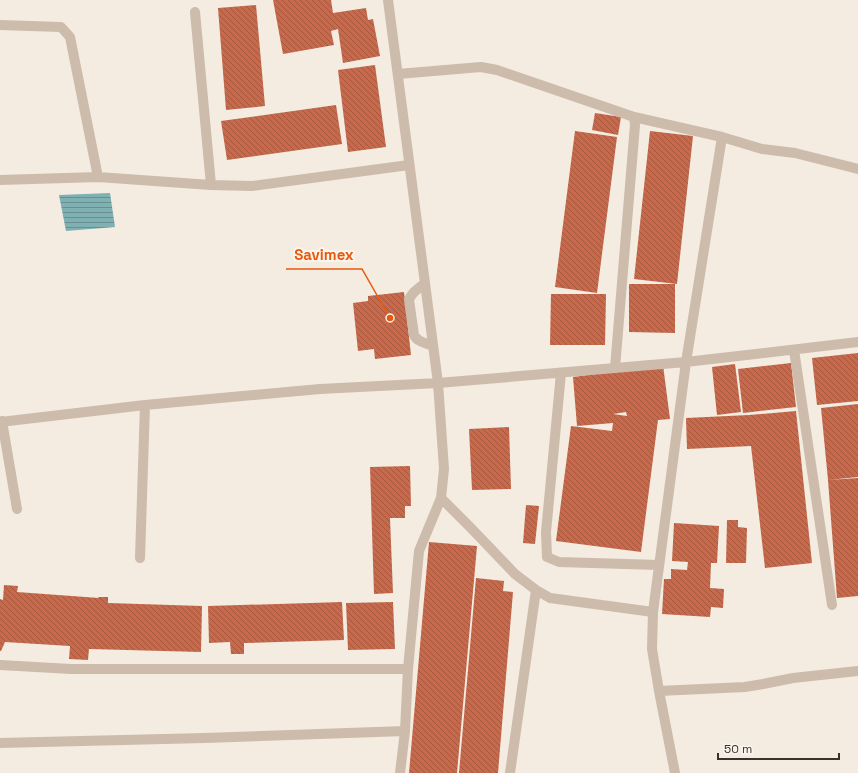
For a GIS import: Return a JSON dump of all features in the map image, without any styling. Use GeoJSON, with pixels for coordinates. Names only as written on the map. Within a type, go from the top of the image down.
{"type":"FeatureCollection","features":[{"type":"Feature","properties":{"kind":"street"},"geometry":{"type":"LineString","coordinates":[[388,0],[438,383],[444,469],[441,498],[419,550],[408,669],[405,731],[400,773]]}},
{"type":"Feature","properties":{"kind":"street"},"geometry":{"type":"LineString","coordinates":[[195,12],[212,186]]}},
{"type":"Feature","properties":{"kind":"street"},"geometry":{"type":"LineString","coordinates":[[0,25],[61,27],[70,37],[98,177]]}},
{"type":"Feature","properties":{"kind":"street"},"geometry":{"type":"LineString","coordinates":[[398,74],[481,67],[497,70],[634,117],[722,137],[762,148],[795,153],[858,169]]}},
{"type":"Feature","properties":{"kind":"street"},"geometry":{"type":"LineString","coordinates":[[615,368],[635,125],[634,117]]}},
{"type":"Feature","properties":{"kind":"street"},"geometry":{"type":"LineString","coordinates":[[675,773],[652,649],[653,612],[686,362],[722,137]]}},
{"type":"Feature","properties":{"kind":"street"},"geometry":{"type":"LineString","coordinates":[[0,180],[98,177],[212,186],[252,186],[409,165]]}},
{"type":"Feature","properties":{"kind":"street"},"geometry":{"type":"LineString","coordinates":[[425,283],[412,294],[409,300],[415,338],[433,346]]}},
{"type":"Feature","properties":{"kind":"street"},"geometry":{"type":"LineString","coordinates":[[17,509],[1,422],[145,405],[320,389],[438,383],[686,362],[858,342]]}},
{"type":"Feature","properties":{"kind":"street"},"geometry":{"type":"LineString","coordinates":[[794,350],[832,605]]}},
{"type":"Feature","properties":{"kind":"street"},"geometry":{"type":"LineString","coordinates":[[561,373],[546,532],[547,557],[559,562],[659,565]]}},
{"type":"Feature","properties":{"kind":"street"},"geometry":{"type":"LineString","coordinates":[[140,558],[145,405]]}},
{"type":"Feature","properties":{"kind":"street"},"geometry":{"type":"LineString","coordinates":[[441,498],[470,526],[515,574],[536,590],[550,598],[653,612]]}},
{"type":"Feature","properties":{"kind":"street"},"geometry":{"type":"LineString","coordinates":[[510,773],[536,590]]}},
{"type":"Feature","properties":{"kind":"street"},"geometry":{"type":"LineString","coordinates":[[0,665],[72,669],[408,669]]}},
{"type":"Feature","properties":{"kind":"street"},"geometry":{"type":"LineString","coordinates":[[659,691],[745,687],[793,678],[858,671]]}},
{"type":"Feature","properties":{"kind":"street"},"geometry":{"type":"LineString","coordinates":[[0,743],[213,738],[405,731]]}},
{"type":"Feature","properties":{"kind":"water"},"geometry":{"type":"Polygon","coordinates":[[[110,193],[115,227],[66,231],[59,195],[110,193]]]}},
{"type":"Feature","properties":{"kind":"building"},"geometry":{"type":"Polygon","coordinates":[[[273,0],[331,0],[333,13],[366,8],[368,20],[373,19],[380,56],[343,63],[338,29],[331,31],[334,45],[283,54],[273,0]]]}},
{"type":"Feature","properties":{"kind":"building"},"geometry":{"type":"Polygon","coordinates":[[[256,5],[265,106],[226,110],[218,8],[256,5]]]}},
{"type":"Feature","properties":{"kind":"building"},"geometry":{"type":"Polygon","coordinates":[[[375,65],[386,147],[348,152],[338,70],[375,65]]]}},
{"type":"Feature","properties":{"kind":"building"},"geometry":{"type":"Polygon","coordinates":[[[336,105],[342,144],[227,160],[221,121],[336,105]]]}},
{"type":"Feature","properties":{"kind":"building"},"geometry":{"type":"Polygon","coordinates":[[[595,113],[621,117],[618,135],[592,130],[595,113]]]}},
{"type":"Feature","properties":{"kind":"building"},"geometry":{"type":"Polygon","coordinates":[[[575,131],[617,137],[597,293],[555,287],[575,131]]]}},
{"type":"Feature","properties":{"kind":"building"},"geometry":{"type":"Polygon","coordinates":[[[650,131],[693,136],[677,284],[634,279],[650,131]]]}},
{"type":"Feature","properties":{"kind":"building"},"geometry":{"type":"Polygon","coordinates":[[[629,284],[675,284],[675,333],[629,332],[629,284]]]}},
{"type":"Feature","properties":{"kind":"building"},"geometry":{"type":"Polygon","coordinates":[[[404,292],[411,355],[375,359],[374,349],[358,351],[353,303],[368,301],[368,296],[404,292]]]}},
{"type":"Feature","properties":{"kind":"building"},"geometry":{"type":"Polygon","coordinates":[[[551,294],[606,294],[605,345],[550,345],[551,294]]]}},
{"type":"Feature","properties":{"kind":"building"},"geometry":{"type":"Polygon","coordinates":[[[858,353],[858,401],[817,405],[812,358],[858,353]]]}},
{"type":"Feature","properties":{"kind":"building"},"geometry":{"type":"Polygon","coordinates":[[[791,363],[796,407],[743,413],[738,369],[791,363]]]}},
{"type":"Feature","properties":{"kind":"building"},"geometry":{"type":"Polygon","coordinates":[[[735,364],[741,412],[717,415],[712,367],[735,364]]]}},
{"type":"Feature","properties":{"kind":"building"},"geometry":{"type":"Polygon","coordinates":[[[663,365],[670,419],[658,420],[641,552],[556,541],[571,426],[612,431],[613,423],[577,426],[573,377],[663,365]],[[626,412],[613,414],[627,416],[626,412]]]}},
{"type":"Feature","properties":{"kind":"building"},"geometry":{"type":"Polygon","coordinates":[[[858,404],[858,477],[828,480],[821,408],[858,404]]]}},
{"type":"Feature","properties":{"kind":"building"},"geometry":{"type":"Polygon","coordinates":[[[796,411],[812,563],[765,568],[751,446],[687,449],[686,418],[796,411]]]}},
{"type":"Feature","properties":{"kind":"building"},"geometry":{"type":"Polygon","coordinates":[[[509,427],[511,489],[472,490],[469,429],[509,427]]]}},
{"type":"Feature","properties":{"kind":"building"},"geometry":{"type":"Polygon","coordinates":[[[410,466],[411,506],[405,506],[405,518],[390,518],[393,593],[374,594],[370,467],[410,466]]]}},
{"type":"Feature","properties":{"kind":"building"},"geometry":{"type":"Polygon","coordinates":[[[858,478],[858,596],[837,598],[828,480],[858,478]]]}},
{"type":"Feature","properties":{"kind":"building"},"geometry":{"type":"Polygon","coordinates":[[[526,505],[539,506],[535,544],[523,543],[526,505]]]}},
{"type":"Feature","properties":{"kind":"building"},"geometry":{"type":"Polygon","coordinates":[[[727,520],[738,520],[738,527],[747,528],[746,563],[726,563],[727,520]]]}},
{"type":"Feature","properties":{"kind":"building"},"geometry":{"type":"Polygon","coordinates":[[[674,523],[719,526],[717,563],[711,563],[710,588],[724,589],[723,608],[711,607],[710,617],[662,614],[664,579],[671,579],[671,569],[687,570],[688,562],[672,561],[674,523]]]}},
{"type":"Feature","properties":{"kind":"building"},"geometry":{"type":"Polygon","coordinates":[[[429,542],[477,546],[457,773],[409,773],[429,542]]]}},
{"type":"Feature","properties":{"kind":"building"},"geometry":{"type":"Polygon","coordinates":[[[476,578],[504,581],[503,591],[513,592],[498,773],[459,773],[476,578]]]}},
{"type":"Feature","properties":{"kind":"building"},"geometry":{"type":"Polygon","coordinates":[[[4,585],[18,586],[17,592],[99,598],[98,597],[108,597],[108,603],[202,606],[201,652],[89,649],[88,660],[69,659],[70,646],[5,642],[0,651],[0,599],[3,600],[4,585]]]}},
{"type":"Feature","properties":{"kind":"building"},"geometry":{"type":"Polygon","coordinates":[[[342,602],[344,640],[244,643],[244,654],[231,654],[230,642],[209,643],[208,606],[342,602]]]}},
{"type":"Feature","properties":{"kind":"building"},"geometry":{"type":"Polygon","coordinates":[[[393,602],[395,649],[348,650],[346,603],[393,602]]]}},
{"type":"Feature","properties":{"kind":"place","name":"Savimex"},"geometry":{"type":"Point","coordinates":[390,318]}}]}
